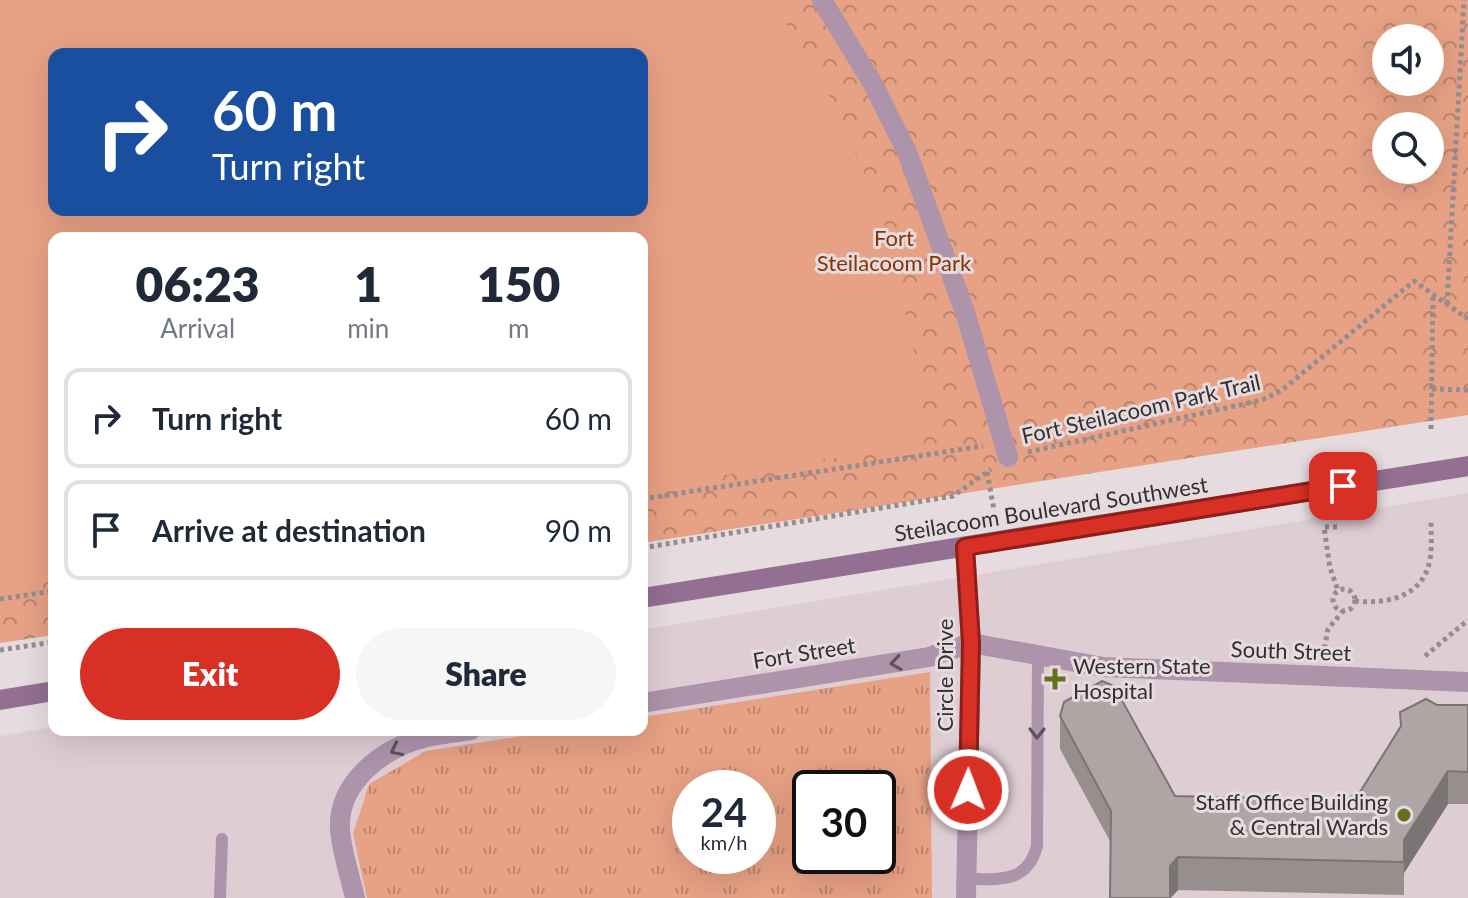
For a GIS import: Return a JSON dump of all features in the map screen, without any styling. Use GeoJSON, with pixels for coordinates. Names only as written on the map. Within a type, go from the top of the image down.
{"type":"FeatureCollection","features":[{"type":"Feature","properties":{"kind":"main road","name":"Steilacoom Boulevard Southwest"},"geometry":{"type":"LineString","coordinates":[[648,597],[1468,466]]}},
{"type":"Feature","properties":{"kind":"main road"},"geometry":{"type":"LineString","coordinates":[[0,700],[48,692]]}},
{"type":"Feature","properties":{"kind":"street"},"geometry":{"type":"LineString","coordinates":[[822,0],[873,84],[907,152],[965,312],[1006,450]]}},
{"type":"Feature","properties":{"kind":"street","name":"Circle Drive"},"geometry":{"type":"LineString","coordinates":[[965,547],[971,643],[966,888]]}},
{"type":"Feature","properties":{"kind":"street","name":"South Street"},"geometry":{"type":"LineString","coordinates":[[971,643],[1103,667],[1468,682]]}},
{"type":"Feature","properties":{"kind":"street","name":"Fort Street"},"geometry":{"type":"LineString","coordinates":[[648,702],[929,657],[971,643]]}},
{"type":"Feature","properties":{"kind":"street"},"geometry":{"type":"LineString","coordinates":[[355,898],[340,830],[345,796],[354,781],[383,756],[432,736]]}},
{"type":"Feature","properties":{"kind":"lane"},"geometry":{"type":"LineString","coordinates":[[966,888],[1010,877],[1025,871],[1033,862],[1037,846],[1038,655]]}},
{"type":"Feature","properties":{"kind":"lane"},"geometry":{"type":"LineString","coordinates":[[220,898],[222,839]]}},
{"type":"Feature","properties":{"kind":"path"},"geometry":{"type":"LineString","coordinates":[[1447,304],[1464,0]]}},
{"type":"Feature","properties":{"kind":"path","name":"Fort Steilacoom Park Trail"},"geometry":{"type":"LineString","coordinates":[[648,547],[953,496],[987,472],[1006,450],[1262,400],[1282,390],[1414,281],[1433,294]]}},
{"type":"Feature","properties":{"kind":"path"},"geometry":{"type":"LineString","coordinates":[[1433,294],[1468,319]]}},
{"type":"Feature","properties":{"kind":"path"},"geometry":{"type":"LineString","coordinates":[[1431,429],[1433,294]]}},
{"type":"Feature","properties":{"kind":"path"},"geometry":{"type":"LineString","coordinates":[[1432,389],[1468,390]]}},
{"type":"Feature","properties":{"kind":"path"},"geometry":{"type":"LineString","coordinates":[[648,498],[1006,450]]}},
{"type":"Feature","properties":{"kind":"path"},"geometry":{"type":"LineString","coordinates":[[987,472],[994,510]]}},
{"type":"Feature","properties":{"kind":"path"},"geometry":{"type":"LineString","coordinates":[[1355,601],[1379,602],[1397,598],[1416,587],[1428,570],[1431,519]]}},
{"type":"Feature","properties":{"kind":"path"},"geometry":{"type":"LineString","coordinates":[[1337,527],[1324,527],[1330,568],[1338,590],[1334,604],[1343,611]]}},
{"type":"Feature","properties":{"kind":"path"},"geometry":{"type":"LineString","coordinates":[[1323,662],[1328,629],[1355,601],[1349,589],[1338,590]]}},
{"type":"Feature","properties":{"kind":"path"},"geometry":{"type":"LineString","coordinates":[[0,599],[48,592]]}},
{"type":"Feature","properties":{"kind":"path"},"geometry":{"type":"LineString","coordinates":[[1425,656],[1468,620]]}},
{"type":"Feature","properties":{"kind":"path"},"geometry":{"type":"LineString","coordinates":[[0,650],[48,643]]}},
{"type":"Feature","properties":{"kind":"shaded area","name":"Western State Hospital"},"geometry":{"type":"Polygon","coordinates":[[[1468,493],[1468,898],[0,898],[0,736],[48,728],[48,736],[648,736],[648,629],[1468,493]]]}},
{"type":"Feature","properties":{"kind":"green space","name":"Fort Steilacoom Park"},"geometry":{"type":"Polygon","coordinates":[[[0,0],[1468,0],[1468,415],[648,542],[648,232],[48,232],[48,636],[0,643],[0,0]]]}},
{"type":"Feature","properties":{"kind":"green space"},"geometry":{"type":"Polygon","coordinates":[[[0,0],[771,0],[824,83],[881,210],[921,379],[924,444],[648,487],[648,232],[48,232],[48,582],[0,590],[0,0]]]}},
{"type":"Feature","properties":{"kind":"green space"},"geometry":{"type":"Polygon","coordinates":[[[930,672],[932,898],[367,898],[353,834],[369,784],[426,751],[522,736],[648,736],[648,716],[930,672]]]}},
{"type":"Feature","properties":{"kind":"building","name":"Staff Office Building & Central Wards"},"geometry":{"type":"Polygon","coordinates":[[[1102,681],[1114,686],[1175,796],[1345,800],[1360,792],[1401,726],[1400,712],[1426,699],[1437,705],[1468,705],[1468,772],[1448,771],[1404,840],[1404,862],[1178,857],[1170,866],[1170,898],[1110,898],[1111,811],[1060,716],[1064,702],[1102,681]]]}},
{"type":"Feature","properties":{"kind":"place","name":"Western State Hospital"},"geometry":{"type":"Point","coordinates":[1055,679]}},
{"type":"Feature","properties":{"kind":"place","name":"Staff Office Building & Central Wards"},"geometry":{"type":"Point","coordinates":[1404,815]}},
{"type":"Feature","properties":{"kind":"route"},"geometry":{"type":"LineString","coordinates":[[968,790],[971,643],[965,547],[1343,486]]}}]}
